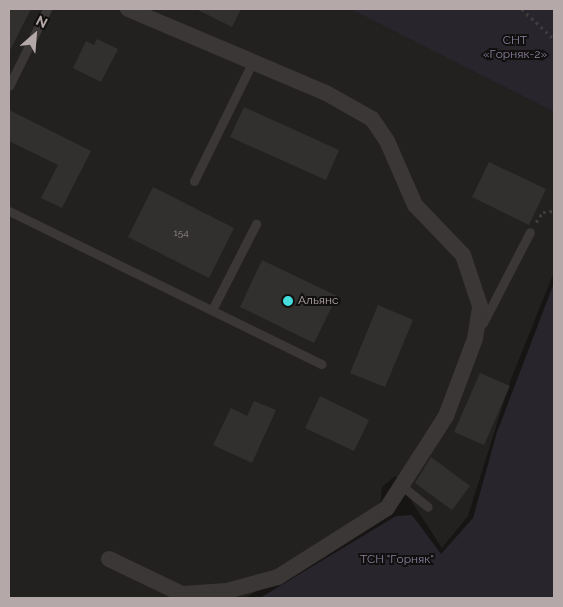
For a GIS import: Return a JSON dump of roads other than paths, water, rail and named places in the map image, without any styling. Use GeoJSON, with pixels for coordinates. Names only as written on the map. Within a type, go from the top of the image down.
{"type":"FeatureCollection","features":[{"type":"Feature","properties":{"kind":"street"},"geometry":{"type":"LineString","coordinates":[[109,559],[184,596],[227,591],[278,577],[388,508],[446,416],[475,338],[480,306],[464,255],[415,205],[387,141],[372,119],[252,63],[128,9]]}},
{"type":"Feature","properties":{"kind":"lane"},"geometry":{"type":"LineString","coordinates":[[9,86],[47,9]]}},
{"type":"Feature","properties":{"kind":"lane"},"geometry":{"type":"LineString","coordinates":[[194,181],[252,63]]}},
{"type":"Feature","properties":{"kind":"lane"},"geometry":{"type":"LineString","coordinates":[[9,211],[322,364]]}},
{"type":"Feature","properties":{"kind":"lane"},"geometry":{"type":"LineString","coordinates":[[212,310],[256,224]]}},
{"type":"Feature","properties":{"kind":"lane"},"geometry":{"type":"LineString","coordinates":[[475,338],[530,232]]}},
{"type":"Feature","properties":{"kind":"lane"},"geometry":{"type":"LineString","coordinates":[[402,486],[428,507]]}},
{"type":"Feature","properties":{"kind":"place","name":"Альянс"},"geometry":{"type":"Point","coordinates":[288,301]}},
{"type":"Feature","properties":{"kind":"park label","name":"СНТ «Горняк-2»"},"geometry":{"type":"Point","coordinates":[515,48]}},
{"type":"Feature","properties":{"kind":"park label","name":"ТСН \"Горняк\""},"geometry":{"type":"Point","coordinates":[397,560]}}]}
